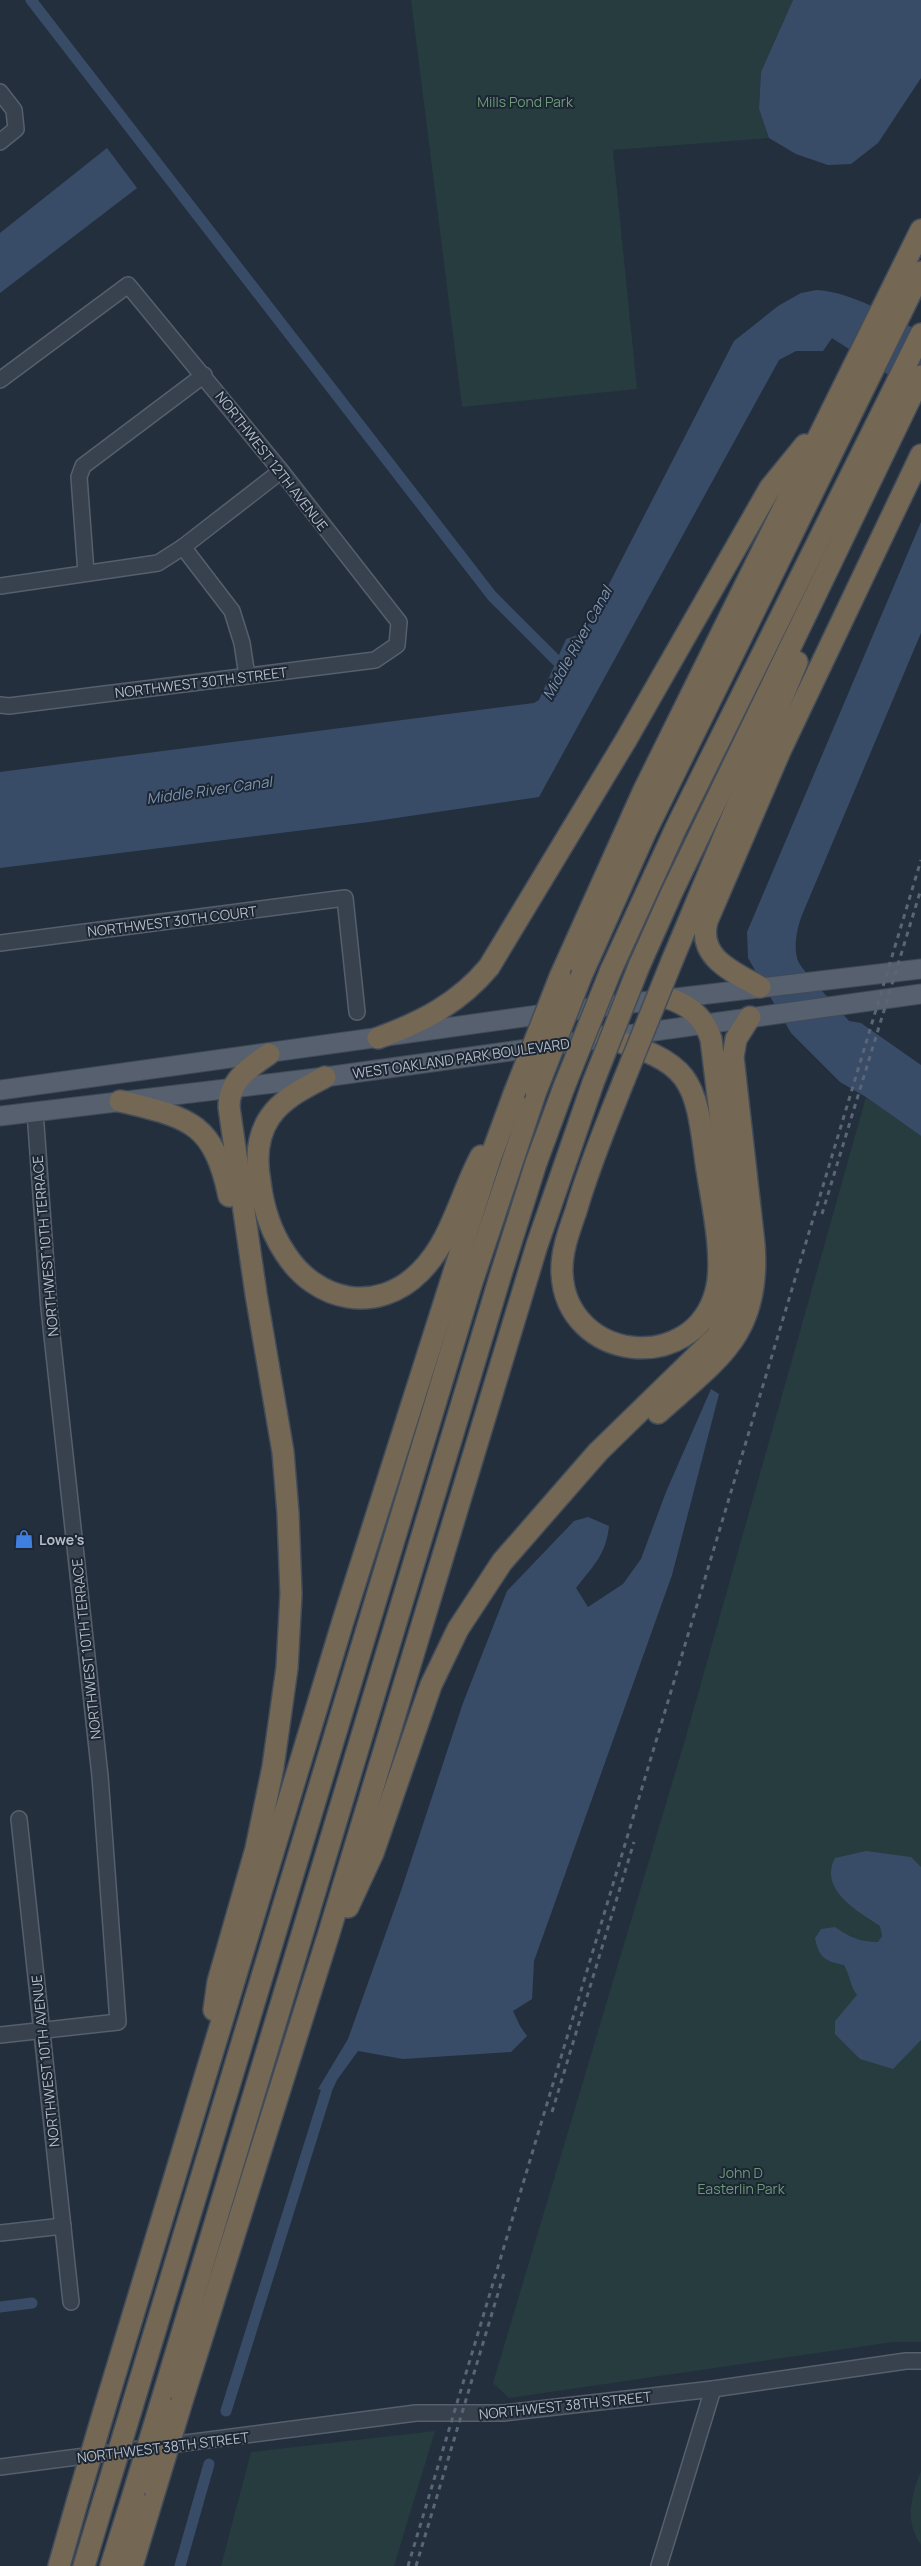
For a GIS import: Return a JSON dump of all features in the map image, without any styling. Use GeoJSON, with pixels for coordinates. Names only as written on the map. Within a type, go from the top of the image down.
{"type":"FeatureCollection","features":[{"type":"Feature","properties":{"kind":"highway"},"geometry":{"type":"LineString","coordinates":[[84,2566],[474,1277],[536,1091],[582,974],[645,834],[891,312],[921,230]]}},
{"type":"Feature","properties":{"kind":"highway"},"geometry":{"type":"LineString","coordinates":[[891,312],[921,272]]}},
{"type":"Feature","properties":{"kind":"highway"},"geometry":{"type":"LineString","coordinates":[[111,2566],[134,2492],[171,2402],[310,1992],[549,1206],[593,1082],[639,966],[672,892],[822,583],[913,379],[921,334]]}},
{"type":"Feature","properties":{"kind":"highway"},"geometry":{"type":"LineString","coordinates":[[378,1038],[410,1026],[445,1008],[467,990],[489,967],[626,740],[770,488],[830,414],[867,360]]}},
{"type":"Feature","properties":{"kind":"highway"},"geometry":{"type":"LineString","coordinates":[[132,2566],[155,2490],[171,2402],[362,1736],[536,1163],[611,970],[669,842],[913,379]]}},
{"type":"Feature","properties":{"kind":"highway"},"geometry":{"type":"LineString","coordinates":[[59,2566],[104,2411],[361,1564],[489,1162],[560,977],[644,790],[830,414]]}},
{"type":"Feature","properties":{"kind":"highway"},"geometry":{"type":"LineString","coordinates":[[760,987],[729,970],[711,955],[705,940],[706,921],[780,751],[921,455]]}},
{"type":"Feature","properties":{"kind":"highway"},"geometry":{"type":"LineString","coordinates":[[604,1037],[646,1050],[666,1060],[678,1070],[691,1090],[699,1112],[717,1248],[718,1282],[707,1312],[696,1326],[675,1340],[643,1349],[612,1343],[589,1329],[574,1311],[563,1282],[563,1257],[572,1222],[596,1152],[624,1080],[672,961],[792,677],[822,583]]}},
{"type":"Feature","properties":{"kind":"highway"},"geometry":{"type":"LineString","coordinates":[[310,1992],[373,1853],[424,1703],[447,1649],[490,1579],[598,1452],[717,1336],[734,1300],[739,1271],[738,1250],[712,1045],[704,1023],[690,1008],[668,998]]}},
{"type":"Feature","properties":{"kind":"highway"},"geometry":{"type":"LineString","coordinates":[[541,1518],[718,1358],[738,1335],[746,1317],[755,1282],[755,1254],[733,1051],[738,1034],[756,1016]]}},
{"type":"Feature","properties":{"kind":"highway"},"geometry":{"type":"LineString","coordinates":[[204,2080],[218,1982],[247,1883],[267,1802],[281,1721],[289,1644],[291,1555],[285,1470],[256,1294],[230,1116],[232,1089],[243,1073],[269,1054]]}},
{"type":"Feature","properties":{"kind":"highway"},"geometry":{"type":"LineString","coordinates":[[325,1077],[292,1095],[270,1117],[259,1142],[259,1176],[270,1222],[291,1262],[306,1278],[321,1289],[337,1296],[355,1299],[373,1298],[390,1293],[414,1278],[428,1264],[449,1231],[467,1182],[514,1094]]}},
{"type":"Feature","properties":{"kind":"highway"},"geometry":{"type":"LineString","coordinates":[[120,1101],[174,1115],[198,1128],[209,1141],[224,1171],[239,1240],[256,1294]]}},
{"type":"Feature","properties":{"kind":"highway"},"geometry":{"type":"LineString","coordinates":[[362,1736],[433,1587]]}},
{"type":"Feature","properties":{"kind":"highway"},"geometry":{"type":"LineString","coordinates":[[241,2049],[267,1871]]}},
{"type":"Feature","properties":{"kind":"main road"},"geometry":{"type":"LineString","coordinates":[[0,1090],[668,998],[921,969]]}},
{"type":"Feature","properties":{"kind":"main road","name":"WEST OAKLAND PARK BOULEVARD"},"geometry":{"type":"LineString","coordinates":[[0,1116],[325,1077],[921,994]]}},
{"type":"Feature","properties":{"kind":"main road"},"geometry":{"type":"LineString","coordinates":[[35,1112],[46,1095],[66,1082]]}},
{"type":"Feature","properties":{"kind":"street"},"geometry":{"type":"LineString","coordinates":[[0,92],[14,110],[16,129],[0,142]]}},
{"type":"Feature","properties":{"kind":"street","name":"NORTHWEST 12TH AVENUE"},"geometry":{"type":"LineString","coordinates":[[0,380],[128,285],[204,375],[399,622],[397,645]]}},
{"type":"Feature","properties":{"kind":"street"},"geometry":{"type":"LineString","coordinates":[[86,573],[80,477],[83,466],[204,375]]}},
{"type":"Feature","properties":{"kind":"street"},"geometry":{"type":"LineString","coordinates":[[0,586],[158,563],[183,547],[281,471]]}},
{"type":"Feature","properties":{"kind":"street"},"geometry":{"type":"LineString","coordinates":[[183,547],[232,611],[242,643],[247,676]]}},
{"type":"Feature","properties":{"kind":"street","name":"NORTHWEST 30TH STREET"},"geometry":{"type":"LineString","coordinates":[[0,705],[19,705],[375,660],[397,645]]}},
{"type":"Feature","properties":{"kind":"street","name":"NORTHWEST 30TH COURT"},"geometry":{"type":"LineString","coordinates":[[0,943],[345,898],[357,1012]]}},
{"type":"Feature","properties":{"kind":"street","name":"NORTHWEST 10TH TERRACE"},"geometry":{"type":"LineString","coordinates":[[35,1112],[48,1298],[100,1778],[118,2022],[42,2030]]}},
{"type":"Feature","properties":{"kind":"street","name":"NORTHWEST 10TH AVENUE"},"geometry":{"type":"LineString","coordinates":[[19,1819],[71,2302]]}},
{"type":"Feature","properties":{"kind":"street"},"geometry":{"type":"LineString","coordinates":[[0,2035],[42,2030]]}},
{"type":"Feature","properties":{"kind":"street"},"geometry":{"type":"LineString","coordinates":[[0,2234],[63,2226]]}},
{"type":"Feature","properties":{"kind":"street","name":"NORTHWEST 38TH STREET"},"geometry":{"type":"LineString","coordinates":[[0,2468],[416,2413],[504,2413],[713,2389],[906,2361],[921,2361]]}},
{"type":"Feature","properties":{"kind":"street"},"geometry":{"type":"LineString","coordinates":[[659,2566],[713,2389]]}},
{"type":"Feature","properties":{"kind":"green space","name":"Mills Pond Park"},"geometry":{"type":"Polygon","coordinates":[[[411,0],[793,0],[761,72],[759,109],[769,138],[613,150],[637,389],[462,407],[411,0]]]}},
{"type":"Feature","properties":{"kind":"green space","name":"John D Easterlin Park"},"geometry":{"type":"Polygon","coordinates":[[[866,1097],[921,1136],[921,2342],[893,2342],[509,2398],[493,2383],[685,1740],[866,1097]]]}},
{"type":"Feature","properties":{"kind":"green space"},"geometry":{"type":"Polygon","coordinates":[[[435,2431],[394,2566],[221,2566],[251,2452],[435,2431]]]}},
{"type":"Feature","properties":{"kind":"green space"},"geometry":{"type":"Polygon","coordinates":[[[921,2471],[921,2545],[912,2527],[911,2508],[914,2490],[921,2471]]]}},
{"type":"Feature","properties":{"kind":"water"},"geometry":{"type":"Polygon","coordinates":[[[793,0],[921,0],[921,78],[878,143],[851,164],[828,165],[796,154],[769,138],[759,109],[761,72],[793,0]]]}},
{"type":"Feature","properties":{"kind":"water"},"geometry":{"type":"Polygon","coordinates":[[[107,148],[137,188],[0,293],[0,233],[107,148]]]}},
{"type":"Feature","properties":{"kind":"water","name":"Middle River Canal"},"geometry":{"type":"Polygon","coordinates":[[[817,290],[845,295],[858,300],[921,332],[921,396],[832,338],[823,351],[796,351],[779,360],[539,797],[369,822],[0,868],[0,772],[534,703],[539,700],[566,639],[575,636],[588,625],[734,341],[778,306],[801,293],[817,290]]]}},
{"type":"Feature","properties":{"kind":"water"},"geometry":{"type":"Polygon","coordinates":[[[921,522],[921,633],[802,915],[796,944],[798,961],[801,966],[849,1021],[861,1023],[921,1065],[921,1136],[866,1097],[840,1082],[791,1033],[748,958],[747,932],[921,522]]]}},
{"type":"Feature","properties":{"kind":"water"},"geometry":{"type":"Polygon","coordinates":[[[711,1389],[719,1394],[672,1575],[534,1961],[532,1999],[513,2011],[527,2036],[511,2052],[403,2059],[358,2051],[337,2080],[331,2093],[318,2089],[348,2039],[402,1888],[463,1703],[507,1591],[574,1521],[588,1517],[609,1526],[602,1553],[576,1588],[588,1607],[623,1584],[641,1559],[666,1492],[711,1389]]]}},
{"type":"Feature","properties":{"kind":"water"},"geometry":{"type":"Polygon","coordinates":[[[866,1851],[911,1857],[921,1867],[921,2040],[893,2069],[860,2059],[835,2034],[835,2021],[857,1995],[844,1965],[824,1958],[815,1938],[821,1929],[835,1927],[860,1940],[878,1942],[882,1936],[880,1926],[843,1899],[836,1890],[832,1880],[831,1870],[835,1858],[866,1851]]]}},
{"type":"Feature","properties":{"kind":"waterway","name":"Middle River Canal"},"geometry":{"type":"LineString","coordinates":[[31,0],[492,596],[566,670]]}},
{"type":"Feature","properties":{"kind":"waterway"},"geometry":{"type":"LineString","coordinates":[[226,2411],[326,2092]]}},
{"type":"Feature","properties":{"kind":"waterway"},"geometry":{"type":"LineString","coordinates":[[0,2307],[32,2303]]}},
{"type":"Feature","properties":{"kind":"waterway"},"geometry":{"type":"LineString","coordinates":[[180,2566],[209,2464]]}},
{"type":"Feature","properties":{"kind":"railway"},"geometry":{"type":"LineString","coordinates":[[408,2566],[921,860]]}},
{"type":"Feature","properties":{"kind":"railway"},"geometry":{"type":"LineString","coordinates":[[822,1214],[921,889]]}},
{"type":"Feature","properties":{"kind":"railway"},"geometry":{"type":"LineString","coordinates":[[552,2112],[634,1842]]}},
{"type":"Feature","properties":{"kind":"railway"},"geometry":{"type":"LineString","coordinates":[[416,2566],[505,2270]]}},
{"type":"Feature","properties":{"kind":"place","name":"Lowe's"},"geometry":{"type":"Point","coordinates":[24,1539]}}]}
